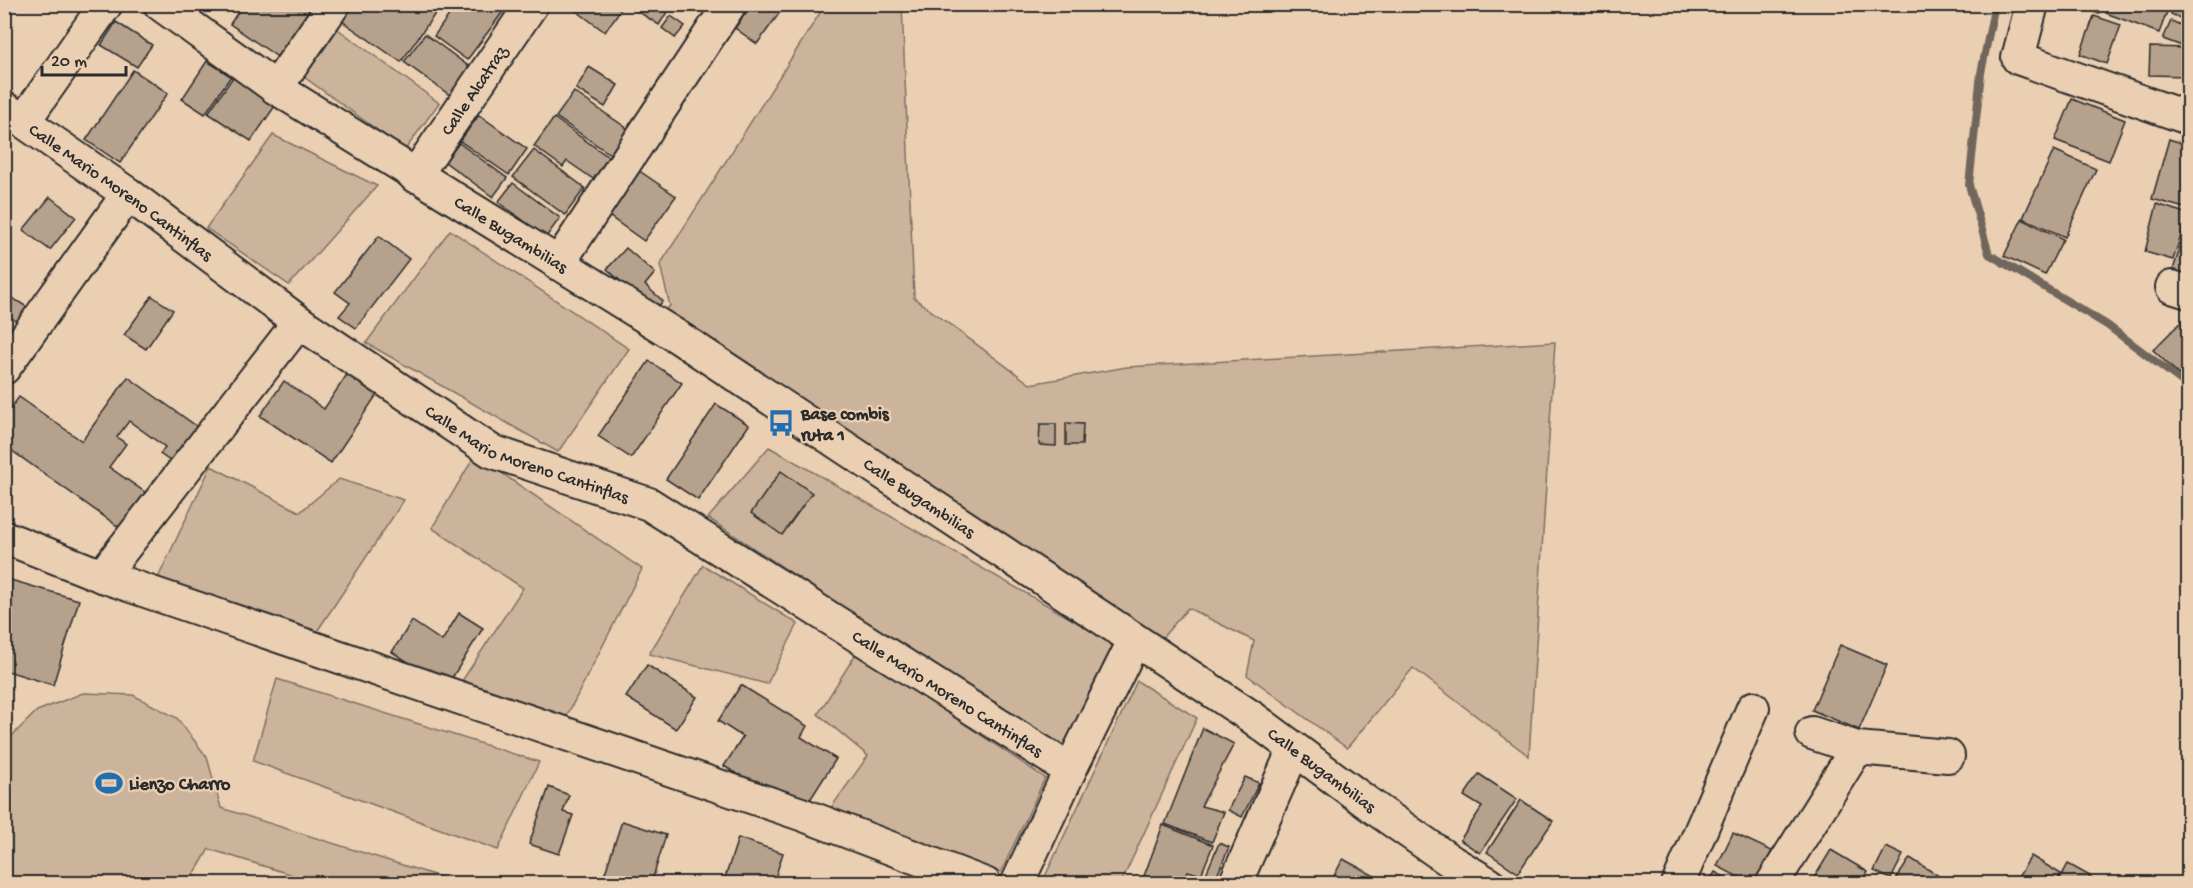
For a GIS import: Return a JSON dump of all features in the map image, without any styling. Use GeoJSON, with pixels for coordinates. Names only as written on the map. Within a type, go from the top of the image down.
{"type":"FeatureCollection","features":[{"type":"Feature","properties":{"kind":"street"},"geometry":{"type":"LineString","coordinates":[[14,114],[106,4]]}},
{"type":"Feature","properties":{"kind":"street","name":"Calle Bugambilias"},"geometry":{"type":"LineString","coordinates":[[160,4],[276,88],[678,337],[1252,718],[1294,749],[1445,873],[1489,884]]}},
{"type":"Feature","properties":{"kind":"street"},"geometry":{"type":"LineString","coordinates":[[276,88],[334,4]]}},
{"type":"Feature","properties":{"kind":"street","name":"Calle Alcatraz"},"geometry":{"type":"LineString","coordinates":[[415,176],[532,4]]}},
{"type":"Feature","properties":{"kind":"street"},"geometry":{"type":"LineString","coordinates":[[558,264],[730,4]]}},
{"type":"Feature","properties":{"kind":"street"},"geometry":{"type":"LineString","coordinates":[[2032,4],[2018,58],[2188,118]]}},
{"type":"Feature","properties":{"kind":"street","name":"Calle Mario Moreno Cantinflas"},"geometry":{"type":"LineString","coordinates":[[14,114],[128,194],[299,322],[491,451],[649,504],[1070,770]]}},
{"type":"Feature","properties":{"kind":"street"},"geometry":{"type":"LineString","coordinates":[[6,362],[128,194]]}},
{"type":"Feature","properties":{"kind":"street"},"geometry":{"type":"LineString","coordinates":[[102,576],[299,322]]}},
{"type":"Feature","properties":{"kind":"street"},"geometry":{"type":"LineString","coordinates":[[4,537],[102,576],[801,814],[985,884]]}},
{"type":"Feature","properties":{"kind":"street"},"geometry":{"type":"LineString","coordinates":[[1017,884],[1134,641]]}},
{"type":"Feature","properties":{"kind":"street"},"geometry":{"type":"LineString","coordinates":[[1678,884],[1753,708]]}},
{"type":"Feature","properties":{"kind":"street"},"geometry":{"type":"LineString","coordinates":[[1812,733],[1857,748],[1948,756]]}},
{"type":"Feature","properties":{"kind":"street"},"geometry":{"type":"LineString","coordinates":[[1772,884],[1857,748]]}},
{"type":"Feature","properties":{"kind":"street"},"geometry":{"type":"LineString","coordinates":[[1235,884],[1294,749]]}},
{"type":"Feature","properties":{"kind":"shaded area"},"geometry":{"type":"Polygon","coordinates":[[[825,5],[902,5],[914,298],[1030,384],[1127,367],[1555,342],[1529,756],[1413,668],[1347,748],[1247,675],[1254,641],[1188,608],[1162,638],[661,314],[670,306],[660,265],[825,5]]]}},
{"type":"Feature","properties":{"kind":"shaded area"},"geometry":{"type":"Polygon","coordinates":[[[335,27],[439,103],[405,150],[300,74],[335,27]]]}},
{"type":"Feature","properties":{"kind":"shaded area"},"geometry":{"type":"Polygon","coordinates":[[[273,135],[377,186],[289,285],[206,228],[273,135]]]}},
{"type":"Feature","properties":{"kind":"shaded area"},"geometry":{"type":"Polygon","coordinates":[[[450,230],[629,349],[558,452],[366,343],[450,230]]]}},
{"type":"Feature","properties":{"kind":"shaded area"},"geometry":{"type":"Polygon","coordinates":[[[769,447],[1117,645],[1061,751],[708,518],[769,447]]]}},
{"type":"Feature","properties":{"kind":"shaded area"},"geometry":{"type":"Polygon","coordinates":[[[475,455],[642,569],[563,723],[456,690],[523,588],[432,528],[475,455]]]}},
{"type":"Feature","properties":{"kind":"shaded area"},"geometry":{"type":"Polygon","coordinates":[[[211,466],[300,512],[339,479],[404,500],[316,633],[157,580],[211,466]]]}},
{"type":"Feature","properties":{"kind":"shaded area"},"geometry":{"type":"Polygon","coordinates":[[[703,565],[798,624],[767,684],[649,654],[703,565]]]}},
{"type":"Feature","properties":{"kind":"shaded area"},"geometry":{"type":"Polygon","coordinates":[[[857,652],[1045,778],[1001,872],[825,816],[868,756],[818,714],[857,652]]]}},
{"type":"Feature","properties":{"kind":"shaded area"},"geometry":{"type":"Polygon","coordinates":[[[277,679],[539,762],[498,850],[253,761],[277,679]]]}},
{"type":"Feature","properties":{"kind":"shaded area"},"geometry":{"type":"Polygon","coordinates":[[[1137,681],[1197,718],[1121,883],[1042,883],[1137,681]]]}},
{"type":"Feature","properties":{"kind":"shaded area","name":"Lienzo Charro"},"geometry":{"type":"Polygon","coordinates":[[[83,693],[133,695],[177,718],[207,757],[221,808],[450,880],[449,883],[318,883],[209,849],[189,883],[14,883],[5,870],[5,743],[37,711],[83,693]]]}},
{"type":"Feature","properties":{"kind":"building"},"geometry":{"type":"Polygon","coordinates":[[[243,4],[316,4],[279,58],[230,24],[243,4]]]}},
{"type":"Feature","properties":{"kind":"building"},"geometry":{"type":"Polygon","coordinates":[[[350,4],[442,4],[401,62],[339,19],[350,4]]]}},
{"type":"Feature","properties":{"kind":"building"},"geometry":{"type":"Polygon","coordinates":[[[457,4],[499,4],[505,9],[467,60],[434,36],[457,4]]]}},
{"type":"Feature","properties":{"kind":"building"},"geometry":{"type":"Polygon","coordinates":[[[567,4],[620,4],[623,6],[605,32],[567,4]]]}},
{"type":"Feature","properties":{"kind":"building"},"geometry":{"type":"Polygon","coordinates":[[[632,4],[672,4],[659,25],[631,7],[632,4]]]}},
{"type":"Feature","properties":{"kind":"building"},"geometry":{"type":"Polygon","coordinates":[[[752,4],[786,4],[757,44],[735,28],[752,4]]]}},
{"type":"Feature","properties":{"kind":"building"},"geometry":{"type":"Polygon","coordinates":[[[2074,4],[2102,4],[2099,14],[2074,4]]]}},
{"type":"Feature","properties":{"kind":"building"},"geometry":{"type":"Polygon","coordinates":[[[2110,4],[2170,4],[2159,33],[2106,13],[2110,4]]]}},
{"type":"Feature","properties":{"kind":"building"},"geometry":{"type":"Polygon","coordinates":[[[2175,4],[2185,4],[2180,18],[2171,14],[2175,4]]]}},
{"type":"Feature","properties":{"kind":"building"},"geometry":{"type":"Polygon","coordinates":[[[671,16],[685,26],[675,38],[662,28],[671,16]]]}},
{"type":"Feature","properties":{"kind":"building"},"geometry":{"type":"Polygon","coordinates":[[[2094,16],[2121,25],[2107,64],[2080,54],[2094,16]]]}},
{"type":"Feature","properties":{"kind":"building"},"geometry":{"type":"Polygon","coordinates":[[[2171,21],[2188,28],[2182,46],[2163,39],[2171,21]]]}},
{"type":"Feature","properties":{"kind":"building"},"geometry":{"type":"Polygon","coordinates":[[[116,22],[152,45],[137,67],[101,45],[116,22]]]}},
{"type":"Feature","properties":{"kind":"building"},"geometry":{"type":"Polygon","coordinates":[[[425,34],[471,68],[451,96],[404,62],[425,34]]]}},
{"type":"Feature","properties":{"kind":"building"},"geometry":{"type":"Polygon","coordinates":[[[2150,47],[2188,48],[2188,76],[2149,75],[2150,47]]]}},
{"type":"Feature","properties":{"kind":"building"},"geometry":{"type":"Polygon","coordinates":[[[207,61],[231,76],[205,114],[182,99],[207,61]]]}},
{"type":"Feature","properties":{"kind":"building"},"geometry":{"type":"Polygon","coordinates":[[[589,67],[618,85],[605,107],[576,89],[589,67]]]}},
{"type":"Feature","properties":{"kind":"building"},"geometry":{"type":"Polygon","coordinates":[[[133,70],[168,93],[120,163],[86,140],[133,70]]]}},
{"type":"Feature","properties":{"kind":"building"},"geometry":{"type":"Polygon","coordinates":[[[233,77],[275,106],[251,141],[208,113],[233,77]]]}},
{"type":"Feature","properties":{"kind":"building"},"geometry":{"type":"Polygon","coordinates":[[[574,92],[631,131],[613,156],[556,117],[574,92]]]}},
{"type":"Feature","properties":{"kind":"building"},"geometry":{"type":"Polygon","coordinates":[[[2072,99],[2125,120],[2109,161],[2055,140],[2072,99]]]}},
{"type":"Feature","properties":{"kind":"building"},"geometry":{"type":"Polygon","coordinates":[[[479,115],[527,149],[509,175],[460,141],[479,115]]]}},
{"type":"Feature","properties":{"kind":"building"},"geometry":{"type":"Polygon","coordinates":[[[554,118],[614,161],[599,183],[567,161],[563,167],[534,146],[554,118]]]}},
{"type":"Feature","properties":{"kind":"building"},"geometry":{"type":"Polygon","coordinates":[[[2169,139],[2188,145],[2188,209],[2152,199],[2169,139]]]}},
{"type":"Feature","properties":{"kind":"building"},"geometry":{"type":"Polygon","coordinates":[[[459,143],[507,178],[493,197],[445,162],[459,143]]]}},
{"type":"Feature","properties":{"kind":"building"},"geometry":{"type":"Polygon","coordinates":[[[534,150],[585,188],[565,215],[513,177],[534,150]]]}},
{"type":"Feature","properties":{"kind":"building"},"geometry":{"type":"Polygon","coordinates":[[[2054,150],[2096,169],[2065,237],[2023,218],[2054,150]]]}},
{"type":"Feature","properties":{"kind":"building"},"geometry":{"type":"Polygon","coordinates":[[[638,170],[676,196],[644,241],[606,214],[638,170]]]}},
{"type":"Feature","properties":{"kind":"building"},"geometry":{"type":"Polygon","coordinates":[[[513,183],[560,218],[546,237],[498,202],[513,183]]]}},
{"type":"Feature","properties":{"kind":"building"},"geometry":{"type":"Polygon","coordinates":[[[50,197],[76,217],[50,250],[23,230],[50,197]]]}},
{"type":"Feature","properties":{"kind":"building"},"geometry":{"type":"Polygon","coordinates":[[[2157,204],[2188,214],[2173,260],[2145,252],[2157,204]]]}},
{"type":"Feature","properties":{"kind":"building"},"geometry":{"type":"Polygon","coordinates":[[[2022,219],[2063,239],[2045,275],[2004,256],[2022,219]]]}},
{"type":"Feature","properties":{"kind":"building"},"geometry":{"type":"Polygon","coordinates":[[[2188,223],[2188,282],[2171,276],[2188,223]]]}},
{"type":"Feature","properties":{"kind":"building"},"geometry":{"type":"Polygon","coordinates":[[[379,236],[409,259],[356,328],[339,316],[350,303],[335,292],[379,236]]]}},
{"type":"Feature","properties":{"kind":"building"},"geometry":{"type":"Polygon","coordinates":[[[626,248],[655,273],[645,285],[663,301],[654,311],[607,269],[626,248]]]}},
{"type":"Feature","properties":{"kind":"building"},"geometry":{"type":"Polygon","coordinates":[[[4,293],[27,307],[18,322],[4,314],[4,293]]]}},
{"type":"Feature","properties":{"kind":"building"},"geometry":{"type":"Polygon","coordinates":[[[152,296],[173,310],[146,349],[124,335],[152,296]]]}},
{"type":"Feature","properties":{"kind":"building"},"geometry":{"type":"Polygon","coordinates":[[[2184,319],[2188,323],[2188,383],[2153,350],[2184,319]]]}},
{"type":"Feature","properties":{"kind":"building"},"geometry":{"type":"Polygon","coordinates":[[[649,361],[682,383],[631,458],[598,436],[649,361]]]}},
{"type":"Feature","properties":{"kind":"building"},"geometry":{"type":"Polygon","coordinates":[[[352,367],[382,387],[331,463],[260,416],[284,381],[324,409],[352,367]]]}},
{"type":"Feature","properties":{"kind":"building"},"geometry":{"type":"Polygon","coordinates":[[[128,377],[199,428],[174,464],[160,454],[165,447],[129,421],[117,437],[126,444],[109,467],[149,495],[123,530],[4,445],[4,417],[19,397],[82,441],[128,377]]]}},
{"type":"Feature","properties":{"kind":"building"},"geometry":{"type":"Polygon","coordinates":[[[716,404],[749,425],[698,500],[666,479],[716,404]]]}},
{"type":"Feature","properties":{"kind":"building"},"geometry":{"type":"Polygon","coordinates":[[[1066,423],[1083,424],[1082,445],[1066,445],[1066,423]]]}},
{"type":"Feature","properties":{"kind":"building"},"geometry":{"type":"Polygon","coordinates":[[[1040,424],[1056,424],[1056,446],[1039,445],[1040,424]]]}},
{"type":"Feature","properties":{"kind":"building"},"geometry":{"type":"Polygon","coordinates":[[[781,471],[812,493],[782,535],[751,513],[781,471]]]}},
{"type":"Feature","properties":{"kind":"building"},"geometry":{"type":"Polygon","coordinates":[[[4,578],[79,600],[53,685],[4,670],[4,578]]]}},
{"type":"Feature","properties":{"kind":"building"},"geometry":{"type":"Polygon","coordinates":[[[459,613],[483,628],[447,686],[392,652],[412,621],[442,641],[459,613]]]}},
{"type":"Feature","properties":{"kind":"building"},"geometry":{"type":"Polygon","coordinates":[[[1840,645],[1887,665],[1859,730],[1812,710],[1840,645]]]}},
{"type":"Feature","properties":{"kind":"building"},"geometry":{"type":"Polygon","coordinates":[[[647,665],[697,697],[676,729],[626,697],[647,665]]]}},
{"type":"Feature","properties":{"kind":"building"},"geometry":{"type":"Polygon","coordinates":[[[741,685],[807,726],[801,737],[836,759],[801,814],[724,766],[743,737],[718,721],[741,685]]]}},
{"type":"Feature","properties":{"kind":"building"},"geometry":{"type":"Polygon","coordinates":[[[1203,728],[1234,744],[1201,806],[1224,812],[1212,842],[1165,824],[1203,728]]]}},
{"type":"Feature","properties":{"kind":"building"},"geometry":{"type":"Polygon","coordinates":[[[1479,774],[1517,799],[1480,853],[1460,840],[1482,807],[1464,796],[1479,774]]]}},
{"type":"Feature","properties":{"kind":"building"},"geometry":{"type":"Polygon","coordinates":[[[1245,777],[1259,783],[1242,817],[1228,810],[1245,777]]]}},
{"type":"Feature","properties":{"kind":"building"},"geometry":{"type":"Polygon","coordinates":[[[549,787],[569,795],[563,812],[573,815],[559,854],[529,844],[549,787]]]}},
{"type":"Feature","properties":{"kind":"building"},"geometry":{"type":"Polygon","coordinates":[[[1521,800],[1553,821],[1518,873],[1487,852],[1521,800]]]}},
{"type":"Feature","properties":{"kind":"building"},"geometry":{"type":"Polygon","coordinates":[[[622,821],[666,835],[651,884],[618,884],[603,879],[622,821]]]}},
{"type":"Feature","properties":{"kind":"building"},"geometry":{"type":"Polygon","coordinates":[[[1163,825],[1213,845],[1201,875],[1188,871],[1183,884],[1141,884],[1163,825]]]}},
{"type":"Feature","properties":{"kind":"building"},"geometry":{"type":"Polygon","coordinates":[[[1733,833],[1772,851],[1756,884],[1717,866],[1733,833]]]}},
{"type":"Feature","properties":{"kind":"building"},"geometry":{"type":"Polygon","coordinates":[[[738,838],[783,853],[773,884],[723,884],[738,838]]]}},
{"type":"Feature","properties":{"kind":"building"},"geometry":{"type":"Polygon","coordinates":[[[1219,843],[1229,847],[1216,878],[1206,874],[1219,843]]]}},
{"type":"Feature","properties":{"kind":"building"},"geometry":{"type":"Polygon","coordinates":[[[1886,847],[1903,855],[1891,879],[1874,871],[1886,847]]]}},
{"type":"Feature","properties":{"kind":"building"},"geometry":{"type":"Polygon","coordinates":[[[1831,850],[1868,872],[1861,884],[1811,883],[1831,850]]]}},
{"type":"Feature","properties":{"kind":"building"},"geometry":{"type":"Polygon","coordinates":[[[2031,856],[2061,874],[2055,884],[2014,884],[2031,856]]]}},
{"type":"Feature","properties":{"kind":"building"},"geometry":{"type":"Polygon","coordinates":[[[1910,858],[1942,878],[1939,884],[1899,884],[1895,881],[1910,858]]]}},
{"type":"Feature","properties":{"kind":"building"},"geometry":{"type":"Polygon","coordinates":[[[1343,859],[1384,881],[1383,884],[1342,884],[1343,881],[1334,876],[1343,859]]]}},
{"type":"Feature","properties":{"kind":"building"},"geometry":{"type":"Polygon","coordinates":[[[2068,864],[2090,876],[2086,884],[2057,884],[2068,864]]]}},
{"type":"Feature","properties":{"kind":"building"},"geometry":{"type":"Polygon","coordinates":[[[1715,872],[1737,884],[1708,884],[1715,872]]]}},
{"type":"Feature","properties":{"kind":"waterway"},"geometry":{"type":"LineString","coordinates":[[1995,4],[1981,73],[1969,185],[1989,254],[2107,325],[2188,386]]}},
{"type":"Feature","properties":{"kind":"place","name":"Base combis ruta 1"},"geometry":{"type":"Point","coordinates":[781,423]}},
{"type":"Feature","properties":{"kind":"place","name":"Lienzo Charro"},"geometry":{"type":"Point","coordinates":[109,783]}}]}
